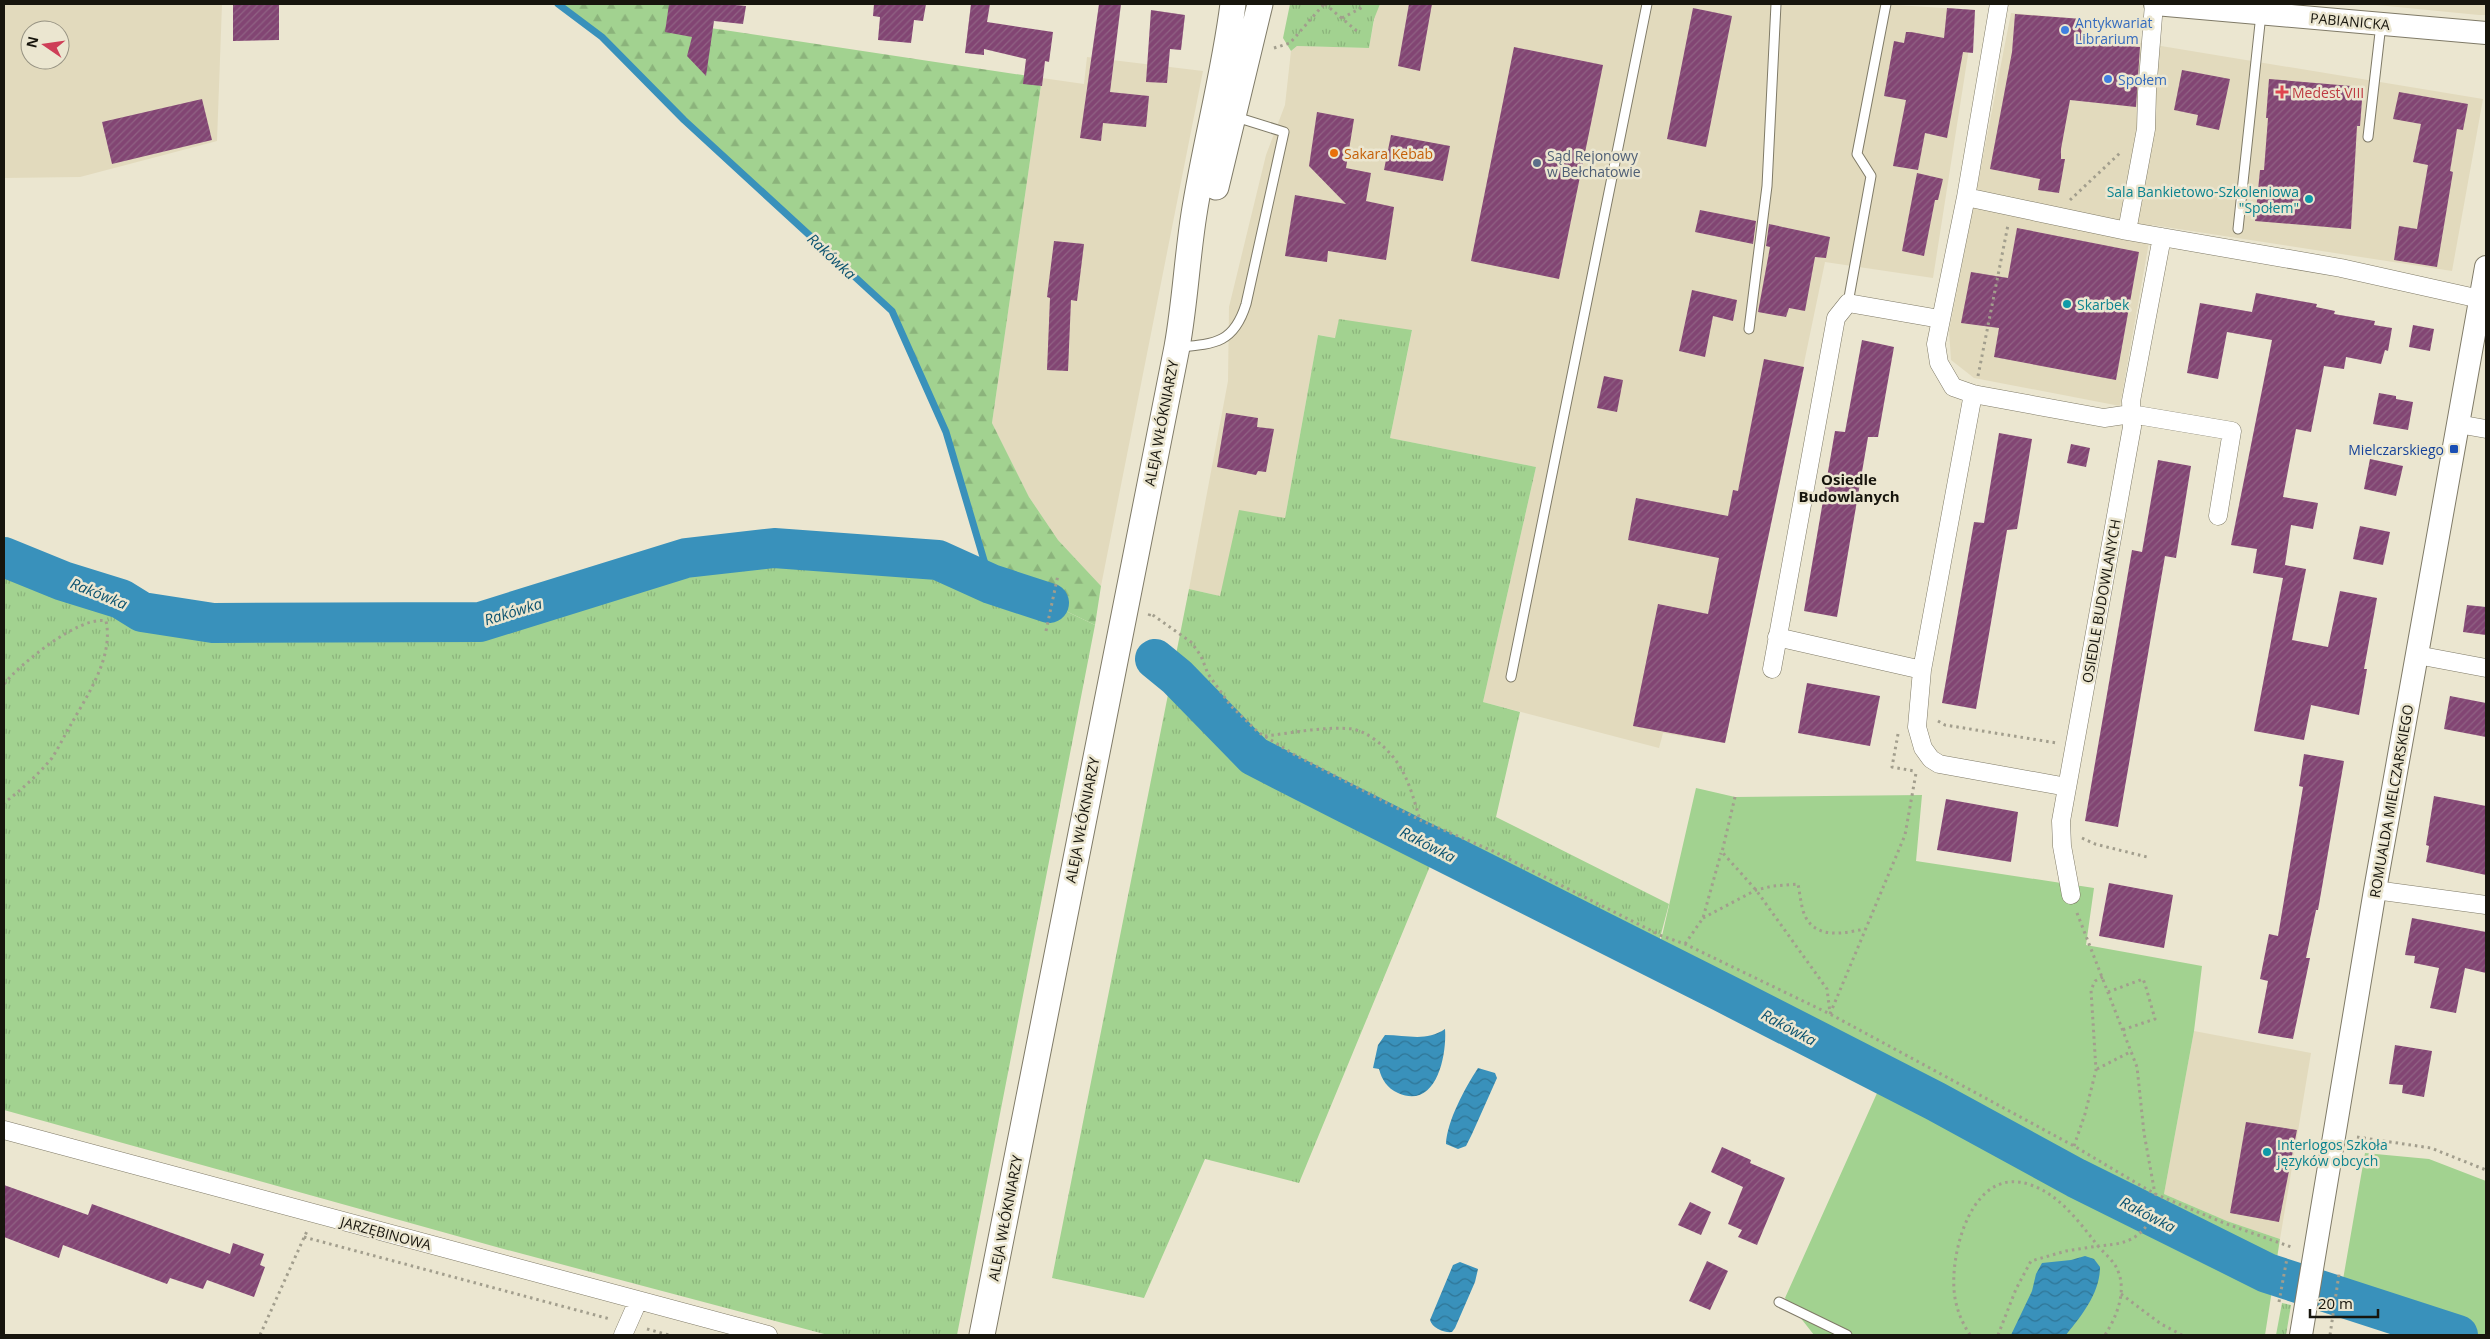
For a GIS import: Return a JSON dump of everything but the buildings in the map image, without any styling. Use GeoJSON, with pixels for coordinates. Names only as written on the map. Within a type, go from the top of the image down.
{"type":"FeatureCollection","features":[{"type":"Feature","properties":{"kind":"main road","name":"ALEJA WŁÓKNIARZY"},"geometry":{"type":"LineString","coordinates":[[1224,114],[1233,4]]}},
{"type":"Feature","properties":{"kind":"main road","name":"ALEJA WŁÓKNIARZY"},"geometry":{"type":"LineString","coordinates":[[982,1335],[1113,663],[1177,347],[1184,306],[1194,215],[1224,114],[1260,4]]}},
{"type":"Feature","properties":{"kind":"street"},"geometry":{"type":"LineString","coordinates":[[1999,4],[1966,197],[1940,319],[1936,344],[1939,364],[1953,387],[1973,394],[2104,418],[2131,414],[2232,431],[2218,516]]}},
{"type":"Feature","properties":{"kind":"street"},"geometry":{"type":"LineString","coordinates":[[2127,231],[2146,129],[2147,92],[2155,4]]}},
{"type":"Feature","properties":{"kind":"street","name":"PABIANICKA"},"geometry":{"type":"LineString","coordinates":[[2155,4],[2189,5],[2261,13],[2301,10],[2381,24],[2486,33]]}},
{"type":"Feature","properties":{"kind":"street"},"geometry":{"type":"LineString","coordinates":[[1966,197],[2127,231],[2341,268],[2480,298]]}},
{"type":"Feature","properties":{"kind":"street","name":"OSIEDLE BUDOWLANYCH"},"geometry":{"type":"LineString","coordinates":[[2071,895],[2062,846],[2061,822],[2132,427],[2131,401],[2162,237]]}},
{"type":"Feature","properties":{"kind":"street","name":"ROMUALDA MIELCZARSKIEGO"},"geometry":{"type":"LineString","coordinates":[[2301,1335],[2374,890],[2486,267]]}},
{"type":"Feature","properties":{"kind":"street"},"geometry":{"type":"LineString","coordinates":[[1772,669],[1836,318],[1848,303],[1940,319]]}},
{"type":"Feature","properties":{"kind":"street"},"geometry":{"type":"LineString","coordinates":[[1973,394],[1922,670],[1917,727],[1923,748],[1931,759],[1939,764],[2067,787]]}},
{"type":"Feature","properties":{"kind":"street"},"geometry":{"type":"LineString","coordinates":[[2458,424],[2486,429]]}},
{"type":"Feature","properties":{"kind":"street"},"geometry":{"type":"LineString","coordinates":[[1777,637],[1922,670]]}},
{"type":"Feature","properties":{"kind":"street"},"geometry":{"type":"LineString","coordinates":[[2417,655],[2486,668]]}},
{"type":"Feature","properties":{"kind":"street"},"geometry":{"type":"LineString","coordinates":[[2374,890],[2486,905]]}},
{"type":"Feature","properties":{"kind":"street","name":"JARZĘBINOWA"},"geometry":{"type":"LineString","coordinates":[[4,1130],[768,1335]]}},
{"type":"Feature","properties":{"kind":"street"},"geometry":{"type":"LineString","coordinates":[[625,1330],[638,1300]]}},
{"type":"Feature","properties":{"kind":"lane"},"geometry":{"type":"LineString","coordinates":[[1511,677],[1647,4]]}},
{"type":"Feature","properties":{"kind":"lane"},"geometry":{"type":"LineString","coordinates":[[1749,329],[1767,186],[1776,4]]}},
{"type":"Feature","properties":{"kind":"lane"},"geometry":{"type":"LineString","coordinates":[[1848,303],[1871,176],[1857,154],[1886,4]]}},
{"type":"Feature","properties":{"kind":"lane"},"geometry":{"type":"LineString","coordinates":[[2238,229],[2261,13]]}},
{"type":"Feature","properties":{"kind":"lane"},"geometry":{"type":"LineString","coordinates":[[2368,136],[2381,24]]}},
{"type":"Feature","properties":{"kind":"lane"},"geometry":{"type":"LineString","coordinates":[[1177,347],[1206,346],[1216,343],[1235,327],[1242,317],[1284,132],[1224,114]]}},
{"type":"Feature","properties":{"kind":"lane"},"geometry":{"type":"LineString","coordinates":[[1779,1302],[1847,1335]]}},
{"type":"Feature","properties":{"kind":"path"},"geometry":{"type":"LineString","coordinates":[[1274,48],[1290,43],[1324,4],[1358,32]]}},
{"type":"Feature","properties":{"kind":"path"},"geometry":{"type":"LineString","coordinates":[[1342,18],[1363,7]]}},
{"type":"Feature","properties":{"kind":"path"},"geometry":{"type":"LineString","coordinates":[[2053,215],[2146,129]]}},
{"type":"Feature","properties":{"kind":"path"},"geometry":{"type":"LineString","coordinates":[[1978,377],[2009,222],[2016,224]]}},
{"type":"Feature","properties":{"kind":"path"},"geometry":{"type":"LineString","coordinates":[[1046,631],[1058,575]]}},
{"type":"Feature","properties":{"kind":"path"},"geometry":{"type":"LineString","coordinates":[[1150,613],[1191,642],[1202,656],[1208,674],[1231,706],[1264,736],[1295,755],[1420,820],[1493,852],[1662,936],[1685,944],[1830,1014],[2074,1146],[2155,1194],[2289,1247]]}},
{"type":"Feature","properties":{"kind":"path"},"geometry":{"type":"LineString","coordinates":[[4,684],[12,673],[45,646],[85,624],[99,619],[106,621],[107,641],[101,665],[86,697],[53,757],[34,778],[4,803]]}},
{"type":"Feature","properties":{"kind":"path"},"geometry":{"type":"LineString","coordinates":[[1935,720],[1945,725],[2074,746]]}},
{"type":"Feature","properties":{"kind":"path"},"geometry":{"type":"LineString","coordinates":[[1264,736],[1339,729],[1364,733],[1383,746],[1401,766],[1410,784],[1420,820]]}},
{"type":"Feature","properties":{"kind":"path"},"geometry":{"type":"LineString","coordinates":[[1892,767],[1898,730]]}},
{"type":"Feature","properties":{"kind":"path"},"geometry":{"type":"LineString","coordinates":[[1830,1014],[1905,835],[1916,771]]}},
{"type":"Feature","properties":{"kind":"path"},"geometry":{"type":"LineString","coordinates":[[1685,944],[1703,918],[1735,797]]}},
{"type":"Feature","properties":{"kind":"path"},"geometry":{"type":"LineString","coordinates":[[1722,852],[1756,890],[1828,989],[1830,1014]]}},
{"type":"Feature","properties":{"kind":"path"},"geometry":{"type":"LineString","coordinates":[[1703,918],[1756,890],[1773,886],[1798,884],[1805,916],[1814,927],[1826,933],[1839,934],[1865,929]]}},
{"type":"Feature","properties":{"kind":"path"},"geometry":{"type":"LineString","coordinates":[[2071,895],[2137,1067],[2144,1133],[2155,1194]]}},
{"type":"Feature","properties":{"kind":"path"},"geometry":{"type":"LineString","coordinates":[[2074,1146],[2085,1114],[2096,1070],[2091,990],[2095,981],[2103,977]]}},
{"type":"Feature","properties":{"kind":"path"},"geometry":{"type":"LineString","coordinates":[[2108,992],[2143,979],[2146,984],[2155,1019],[2122,1030]]}},
{"type":"Feature","properties":{"kind":"path"},"geometry":{"type":"LineString","coordinates":[[2096,1070],[2132,1051]]}},
{"type":"Feature","properties":{"kind":"path"},"geometry":{"type":"LineString","coordinates":[[2334,1134],[2431,1148],[2486,1170]]}},
{"type":"Feature","properties":{"kind":"path"},"geometry":{"type":"LineString","coordinates":[[1970,1335],[1960,1318],[1954,1290],[1954,1264],[1969,1212],[1983,1195],[2002,1184],[2017,1181],[2032,1185],[2060,1203],[2077,1218],[2118,1270],[2121,1294],[2114,1320],[2105,1335]]}},
{"type":"Feature","properties":{"kind":"path"},"geometry":{"type":"LineString","coordinates":[[260,1335],[315,1215]]}},
{"type":"Feature","properties":{"kind":"path"},"geometry":{"type":"LineString","coordinates":[[1998,1335],[2020,1281],[2031,1261],[2059,1253],[2098,1246],[2126,1244],[2140,1235],[2148,1224]]}},
{"type":"Feature","properties":{"kind":"path"},"geometry":{"type":"LineString","coordinates":[[304,1237],[625,1330],[669,1335]]}},
{"type":"Feature","properties":{"kind":"path"},"geometry":{"type":"LineString","coordinates":[[2279,1302],[2287,1258]]}},
{"type":"Feature","properties":{"kind":"path"},"geometry":{"type":"LineString","coordinates":[[2330,1335],[2339,1274]]}},
{"type":"Feature","properties":{"kind":"path"},"geometry":{"type":"LineString","coordinates":[[2121,1294],[2162,1324],[2182,1335]]}},
{"type":"Feature","properties":{"kind":"shaded area"},"geometry":{"type":"Polygon","coordinates":[[[4,4],[222,4],[217,141],[80,177],[4,178],[4,4]]]}},
{"type":"Feature","properties":{"kind":"shaded area"},"geometry":{"type":"Polygon","coordinates":[[[1377,4],[1880,4],[1975,10],[1933,278],[1825,262],[1725,743],[1663,733],[1659,748],[1483,702],[1536,467],[1390,438],[1412,331],[1339,320],[1336,338],[1318,335],[1285,518],[1220,596],[1189,589],[1228,381],[1229,307],[1266,155],[1285,105],[1291,51],[1297,46],[1369,48],[1377,4]]]}},
{"type":"Feature","properties":{"kind":"shaded area"},"geometry":{"type":"Polygon","coordinates":[[[2367,4],[2486,4],[2486,15],[2479,15],[2367,4]]]}},
{"type":"Feature","properties":{"kind":"shaded area"},"geometry":{"type":"Polygon","coordinates":[[[2011,13],[2082,19],[2086,38],[2143,43],[2483,99],[2452,271],[2152,225],[2120,406],[1974,378],[1951,360],[1949,331],[2011,13]]]}},
{"type":"Feature","properties":{"kind":"shaded area"},"geometry":{"type":"Polygon","coordinates":[[[1087,57],[1203,71],[1101,586],[1058,540],[1029,497],[992,423],[1042,78],[1084,84],[1087,57]]]}},
{"type":"Feature","properties":{"kind":"shaded area"},"geometry":{"type":"Polygon","coordinates":[[[2194,1031],[2311,1053],[2280,1239],[2227,1221],[2164,1194],[2194,1031]]]}},
{"type":"Feature","properties":{"kind":"green space"},"geometry":{"type":"Polygon","coordinates":[[[558,4],[678,4],[677,23],[1042,78],[992,423],[1029,497],[1058,540],[1101,586],[1095,625],[1049,603],[991,584],[946,432],[892,311],[684,120],[602,37],[558,4]]]}},
{"type":"Feature","properties":{"kind":"green space"},"geometry":{"type":"Polygon","coordinates":[[[1290,4],[1380,4],[1374,19],[1369,48],[1297,46],[1291,51],[1283,38],[1290,4]]]}},
{"type":"Feature","properties":{"kind":"green space"},"geometry":{"type":"Polygon","coordinates":[[[1339,319],[1412,330],[1390,438],[1536,467],[1483,702],[1520,712],[1496,817],[1669,904],[1653,964],[1435,854],[1299,1183],[1205,1159],[1144,1298],[1052,1278],[1189,589],[1220,596],[1239,510],[1285,518],[1318,335],[1335,338],[1339,319]]]}},
{"type":"Feature","properties":{"kind":"green space"},"geometry":{"type":"Polygon","coordinates":[[[774,548],[938,560],[991,584],[1049,603],[1095,625],[957,1335],[828,1335],[500,1248],[4,1110],[4,557],[63,581],[121,599],[142,612],[213,623],[480,622],[686,558],[774,548]]]}},
{"type":"Feature","properties":{"kind":"green space"},"geometry":{"type":"Polygon","coordinates":[[[1696,788],[1735,797],[1922,795],[1916,861],[2094,888],[2086,945],[2202,966],[2194,1031],[2164,1194],[2227,1221],[2280,1239],[2265,1335],[1814,1335],[1785,1298],[1882,1082],[1653,964],[1662,936],[1696,788]]]}},
{"type":"Feature","properties":{"kind":"green space"},"geometry":{"type":"Polygon","coordinates":[[[2365,1153],[2429,1159],[2486,1181],[2486,1335],[2408,1335],[2337,1314],[2365,1153]]]}},
{"type":"Feature","properties":{"kind":"green space"},"geometry":{"type":"Polygon","coordinates":[[[2282,1303],[2291,1305],[2286,1335],[2276,1335],[2282,1303]]]}},
{"type":"Feature","properties":{"kind":"water"},"geometry":{"type":"Polygon","coordinates":[[[1445,1029],[1444,1053],[1441,1066],[1430,1087],[1422,1094],[1411,1096],[1394,1091],[1386,1083],[1379,1069],[1373,1068],[1378,1045],[1385,1035],[1423,1037],[1445,1029]]]}},
{"type":"Feature","properties":{"kind":"water"},"geometry":{"type":"Polygon","coordinates":[[[1478,1068],[1495,1073],[1497,1078],[1466,1146],[1458,1149],[1446,1144],[1447,1135],[1458,1105],[1478,1068]]]}},
{"type":"Feature","properties":{"kind":"water"},"geometry":{"type":"Polygon","coordinates":[[[2085,1256],[2094,1259],[2100,1267],[2097,1286],[2089,1303],[2066,1335],[2011,1335],[2032,1291],[2036,1274],[2042,1263],[2071,1260],[2085,1256]]]}},
{"type":"Feature","properties":{"kind":"water"},"geometry":{"type":"Polygon","coordinates":[[[1460,1262],[1478,1269],[1475,1282],[1455,1328],[1452,1332],[1445,1332],[1436,1328],[1430,1320],[1453,1265],[1460,1262]]]}},
{"type":"Feature","properties":{"kind":"waterway","name":"Rakówka"},"geometry":{"type":"LineString","coordinates":[[558,4],[602,37],[684,120],[892,311],[946,432],[991,584]]}},
{"type":"Feature","properties":{"kind":"waterway","name":"Rakówka"},"geometry":{"type":"LineString","coordinates":[[4,557],[63,581],[121,599],[142,612],[213,623],[480,622],[686,558],[774,548],[938,560],[991,584],[1049,603]]}},
{"type":"Feature","properties":{"kind":"waterway","name":"Rakówka"},"geometry":{"type":"LineString","coordinates":[[1155,659],[1177,677],[1254,756],[1722,992],[1935,1101],[2076,1178],[2267,1273],[2458,1335]]}},
{"type":"Feature","properties":{"kind":"place","name":"Antykwariat Librarium"},"geometry":{"type":"Point","coordinates":[2065,30]}},
{"type":"Feature","properties":{"kind":"place","name":"Społem"},"geometry":{"type":"Point","coordinates":[2108,79]}},
{"type":"Feature","properties":{"kind":"place","name":"Medest VIII"},"geometry":{"type":"Point","coordinates":[2282,92]}},
{"type":"Feature","properties":{"kind":"place","name":"Sakara Kebab"},"geometry":{"type":"Point","coordinates":[1334,153]}},
{"type":"Feature","properties":{"kind":"place","name":"Sąd Rejonowy w Bełchatowie"},"geometry":{"type":"Point","coordinates":[1537,163]}},
{"type":"Feature","properties":{"kind":"place","name":"Sala Bankietowo-Szkoleniowa \"Społem\""},"geometry":{"type":"Point","coordinates":[2309,199]}},
{"type":"Feature","properties":{"kind":"place","name":"Skarbek"},"geometry":{"type":"Point","coordinates":[2067,304]}},
{"type":"Feature","properties":{"kind":"place","name":"Mielczarskiego"},"geometry":{"type":"Point","coordinates":[2454,449]}},
{"type":"Feature","properties":{"kind":"place","name":"Interlogos Szkoła języków obcych"},"geometry":{"type":"Point","coordinates":[2267,1152]}},
{"type":"Feature","properties":{"kind":"district","name":"Osiedle Budowlanych"},"geometry":{"type":"Point","coordinates":[1849,488]}}]}
